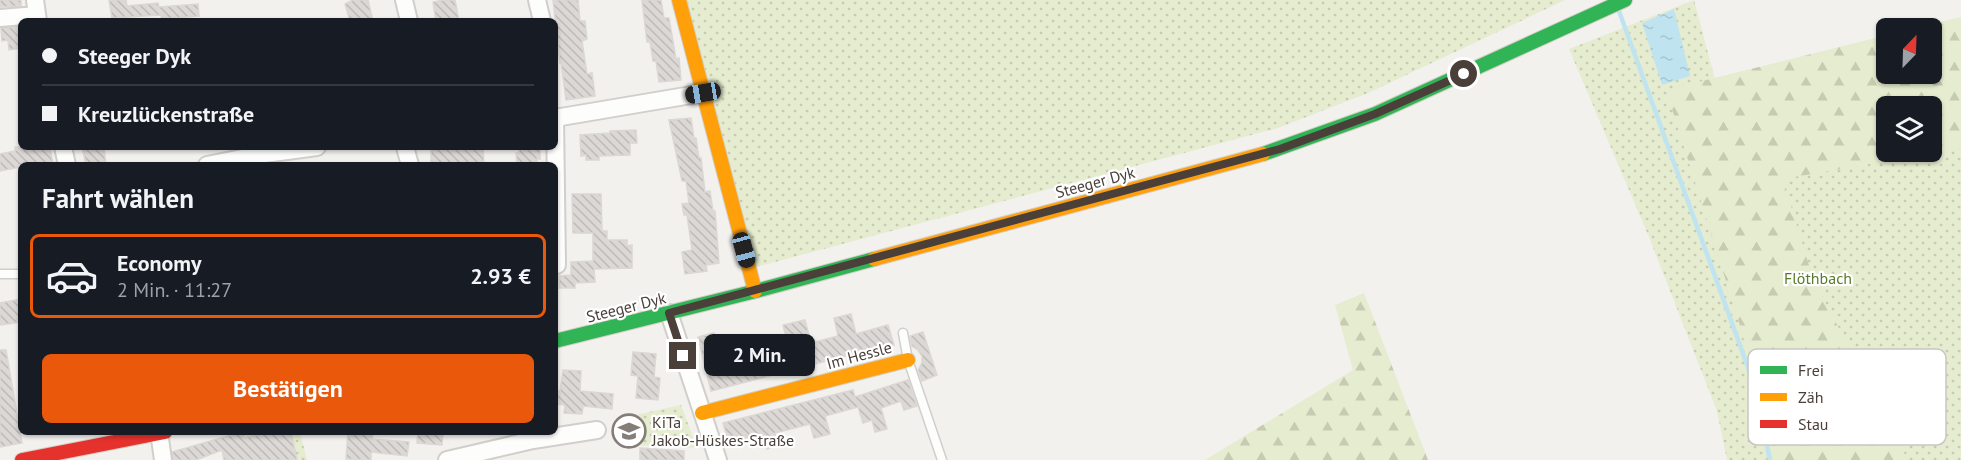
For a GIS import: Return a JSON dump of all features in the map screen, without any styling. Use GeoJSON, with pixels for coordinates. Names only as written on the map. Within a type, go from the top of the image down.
{"type":"FeatureCollection","features":[{"type":"Feature","properties":{"kind":"street"},"geometry":{"type":"LineString","coordinates":[[404,0],[408,18]]}},
{"type":"Feature","properties":{"kind":"street"},"geometry":{"type":"LineString","coordinates":[[537,0],[541,18]]}},
{"type":"Feature","properties":{"kind":"street"},"geometry":{"type":"LineString","coordinates":[[679,0],[755,291]]}},
{"type":"Feature","properties":{"kind":"street","name":"Steeger Dyk"},"geometry":{"type":"LineString","coordinates":[[558,340],[755,291],[1280,149],[1375,114],[1625,0]]}},
{"type":"Feature","properties":{"kind":"street"},"geometry":{"type":"LineString","coordinates":[[0,18],[37,12]]}},
{"type":"Feature","properties":{"kind":"street"},"geometry":{"type":"LineString","coordinates":[[558,117],[703,93]]}},
{"type":"Feature","properties":{"kind":"street"},"geometry":{"type":"LineString","coordinates":[[237,162],[303,150]]}},
{"type":"Feature","properties":{"kind":"street"},"geometry":{"type":"LineString","coordinates":[[669,313],[718,460]]}},
{"type":"Feature","properties":{"kind":"street","name":"Im Hessle"},"geometry":{"type":"LineString","coordinates":[[702,413],[908,360]]}},
{"type":"Feature","properties":{"kind":"street"},"geometry":{"type":"LineString","coordinates":[[447,460],[532,440],[597,430]]}},
{"type":"Feature","properties":{"kind":"street"},"geometry":{"type":"LineString","coordinates":[[22,460],[63,456],[149,435]]}},
{"type":"Feature","properties":{"kind":"street"},"geometry":{"type":"LineString","coordinates":[[161,435],[163,460]]}},
{"type":"Feature","properties":{"kind":"lane"},"geometry":{"type":"LineString","coordinates":[[0,274],[18,274]]}},
{"type":"Feature","properties":{"kind":"lane"},"geometry":{"type":"LineString","coordinates":[[903,333],[908,360]]}},
{"type":"Feature","properties":{"kind":"lane","name":"Im Hessle"},"geometry":{"type":"LineString","coordinates":[[908,360],[942,460]]}},
{"type":"Feature","properties":{"kind":"green space"},"geometry":{"type":"Polygon","coordinates":[[[687,0],[1565,0],[1368,93],[1278,128],[756,267],[687,0]]]}},
{"type":"Feature","properties":{"kind":"green space","name":"Flöthbach"},"geometry":{"type":"Polygon","coordinates":[[[1694,0],[1718,91],[1876,75],[1876,84],[1942,84],[1942,60],[1961,32],[1961,460],[1727,460],[1717,411],[1649,237],[1569,49],[1694,0]]]}},
{"type":"Feature","properties":{"kind":"green space"},"geometry":{"type":"Polygon","coordinates":[[[1961,17],[1961,148],[1942,151],[1942,96],[1876,96],[1876,162],[1881,162],[1783,179],[1813,279],[1850,349],[1748,349],[1748,357],[1666,90],[1876,38],[1876,84],[1942,84],[1942,21],[1961,17]]]}},
{"type":"Feature","properties":{"kind":"green space"},"geometry":{"type":"Polygon","coordinates":[[[1364,293],[1428,460],[1205,460],[1353,370],[1335,305],[1364,293]]]}},
{"type":"Feature","properties":{"kind":"green space"},"geometry":{"type":"Polygon","coordinates":[[[681,405],[697,448],[634,445],[635,415],[681,405]]]}},
{"type":"Feature","properties":{"kind":"green space"},"geometry":{"type":"Polygon","coordinates":[[[243,435],[301,435],[307,460],[249,460],[243,435]]]}},
{"type":"Feature","properties":{"kind":"green space"},"geometry":{"type":"Polygon","coordinates":[[[1769,445],[1900,445],[1908,460],[1773,460],[1769,445]]]}},
{"type":"Feature","properties":{"kind":"water"},"geometry":{"type":"Polygon","coordinates":[[[1674,9],[1690,76],[1662,85],[1642,23],[1674,9]]]}},
{"type":"Feature","properties":{"kind":"building"},"geometry":{"type":"Polygon","coordinates":[[[0,0],[21,0],[21,6],[0,7],[0,0]]]}},
{"type":"Feature","properties":{"kind":"building"},"geometry":{"type":"Polygon","coordinates":[[[109,0],[126,0],[127,6],[158,3],[159,7],[198,4],[199,16],[162,18],[161,15],[112,18],[109,0]]]}},
{"type":"Feature","properties":{"kind":"building"},"geometry":{"type":"Polygon","coordinates":[[[353,0],[368,0],[372,18],[349,18],[345,4],[353,0]]]}},
{"type":"Feature","properties":{"kind":"building"},"geometry":{"type":"Polygon","coordinates":[[[455,0],[458,18],[436,18],[433,2],[455,0]]]}},
{"type":"Feature","properties":{"kind":"building"},"geometry":{"type":"Polygon","coordinates":[[[553,0],[578,0],[580,21],[585,21],[587,39],[582,41],[587,74],[592,73],[595,96],[566,100],[558,45],[558,18],[555,18],[553,0]]]}},
{"type":"Feature","properties":{"kind":"building"},"geometry":{"type":"Polygon","coordinates":[[[642,0],[661,0],[664,18],[669,18],[676,59],[679,58],[681,80],[659,82],[656,61],[653,61],[650,42],[647,42],[642,0]]]}},
{"type":"Feature","properties":{"kind":"building"},"geometry":{"type":"Polygon","coordinates":[[[18,27],[18,48],[9,50],[8,40],[2,41],[1,28],[18,27]]]}},
{"type":"Feature","properties":{"kind":"building"},"geometry":{"type":"Polygon","coordinates":[[[691,118],[699,158],[701,158],[705,192],[710,191],[713,211],[715,211],[719,263],[706,265],[707,271],[685,274],[682,252],[692,250],[687,215],[684,215],[682,204],[689,203],[686,181],[682,181],[669,120],[691,118]]]}},
{"type":"Feature","properties":{"kind":"building"},"geometry":{"type":"Polygon","coordinates":[[[636,130],[637,143],[630,143],[630,155],[599,156],[599,160],[586,160],[586,155],[581,156],[580,135],[636,130]]]}},
{"type":"Feature","properties":{"kind":"building"},"geometry":{"type":"Polygon","coordinates":[[[15,147],[18,147],[18,150],[50,150],[52,162],[18,162],[18,168],[0,171],[0,154],[15,151],[15,147]]]}},
{"type":"Feature","properties":{"kind":"building"},"geometry":{"type":"Polygon","coordinates":[[[83,150],[104,150],[106,162],[85,162],[83,150]]]}},
{"type":"Feature","properties":{"kind":"building"},"geometry":{"type":"Polygon","coordinates":[[[431,150],[483,150],[484,162],[431,162],[431,150]]]}},
{"type":"Feature","properties":{"kind":"building"},"geometry":{"type":"Polygon","coordinates":[[[519,150],[540,150],[540,159],[537,159],[537,162],[517,162],[516,153],[519,153],[519,150]]]}},
{"type":"Feature","properties":{"kind":"building"},"geometry":{"type":"Polygon","coordinates":[[[572,194],[601,194],[602,231],[607,231],[607,240],[627,240],[627,246],[632,245],[632,268],[594,269],[595,282],[575,283],[575,288],[559,288],[559,276],[571,275],[571,262],[593,261],[593,233],[573,233],[572,194]]]}},
{"type":"Feature","properties":{"kind":"building"},"geometry":{"type":"Polygon","coordinates":[[[18,300],[18,322],[0,325],[0,303],[18,300]]]}},
{"type":"Feature","properties":{"kind":"building"},"geometry":{"type":"Polygon","coordinates":[[[851,314],[856,334],[888,325],[894,345],[711,391],[698,337],[714,333],[718,349],[753,339],[757,357],[789,349],[783,325],[805,320],[811,343],[838,336],[834,318],[851,314]]]}},
{"type":"Feature","properties":{"kind":"building"},"geometry":{"type":"Polygon","coordinates":[[[923,332],[937,375],[922,381],[918,370],[922,363],[922,356],[912,346],[910,336],[923,332]]]}},
{"type":"Feature","properties":{"kind":"building"},"geometry":{"type":"Polygon","coordinates":[[[0,350],[6,350],[18,420],[18,435],[21,435],[22,443],[0,447],[0,350]]]}},
{"type":"Feature","properties":{"kind":"building"},"geometry":{"type":"Polygon","coordinates":[[[633,352],[656,354],[654,377],[660,378],[658,400],[636,398],[638,376],[631,375],[633,352]]]}},
{"type":"Feature","properties":{"kind":"building"},"geometry":{"type":"Polygon","coordinates":[[[563,370],[581,371],[580,391],[613,394],[612,409],[583,406],[582,414],[564,413],[565,405],[558,404],[558,391],[560,391],[563,370]]]}},
{"type":"Feature","properties":{"kind":"building"},"geometry":{"type":"Polygon","coordinates":[[[908,380],[917,406],[904,410],[901,401],[881,408],[887,429],[875,432],[872,420],[863,423],[858,407],[825,416],[830,434],[814,438],[810,424],[775,433],[778,446],[767,449],[763,435],[729,444],[723,423],[853,390],[855,397],[908,380]]]}},
{"type":"Feature","properties":{"kind":"building"},"geometry":{"type":"Polygon","coordinates":[[[232,435],[242,435],[243,438],[258,435],[292,435],[297,460],[224,460],[222,450],[196,460],[173,460],[172,452],[232,435]]]}},
{"type":"Feature","properties":{"kind":"building"},"geometry":{"type":"Polygon","coordinates":[[[348,435],[373,435],[372,439],[409,442],[407,456],[371,452],[371,460],[346,459],[348,435]]]}},
{"type":"Feature","properties":{"kind":"building"},"geometry":{"type":"Polygon","coordinates":[[[418,435],[443,435],[442,445],[417,443],[418,435]]]}},
{"type":"Feature","properties":{"kind":"building"},"geometry":{"type":"Polygon","coordinates":[[[640,448],[684,451],[684,460],[640,460],[640,448]]]}},
{"type":"Feature","properties":{"kind":"waterway","name":"Flöthbach"},"geometry":{"type":"LineString","coordinates":[[1619,11],[1748,367]]}},
{"type":"Feature","properties":{"kind":"waterway","name":"Flöthbach"},"geometry":{"type":"LineString","coordinates":[[1767,445],[1770,460]]}},
{"type":"Feature","properties":{"kind":"traffic: fast"},"geometry":{"type":"LineString","coordinates":[[1263,154],[1375,114],[1625,0]]}},
{"type":"Feature","properties":{"kind":"traffic: fast"},"geometry":{"type":"LineString","coordinates":[[558,340],[874,259]]}},
{"type":"Feature","properties":{"kind":"traffic: slow"},"geometry":{"type":"LineString","coordinates":[[679,0],[755,291]]}},
{"type":"Feature","properties":{"kind":"traffic: slow"},"geometry":{"type":"LineString","coordinates":[[874,259],[1263,154]]}},
{"type":"Feature","properties":{"kind":"traffic: slow"},"geometry":{"type":"LineString","coordinates":[[702,413],[908,360]]}},
{"type":"Feature","properties":{"kind":"traffic: jam"},"geometry":{"type":"LineString","coordinates":[[22,460],[150,435]]}},
{"type":"Feature","properties":{"kind":"place","name":"KiTa Jakob-Hüskes-Straße"},"geometry":{"type":"Point","coordinates":[629,431]}},
{"type":"Feature","properties":{"kind":"route"},"geometry":{"type":"LineString","coordinates":[[683,356],[669,313],[1280,149],[1375,114],[1464,74]]}}]}
